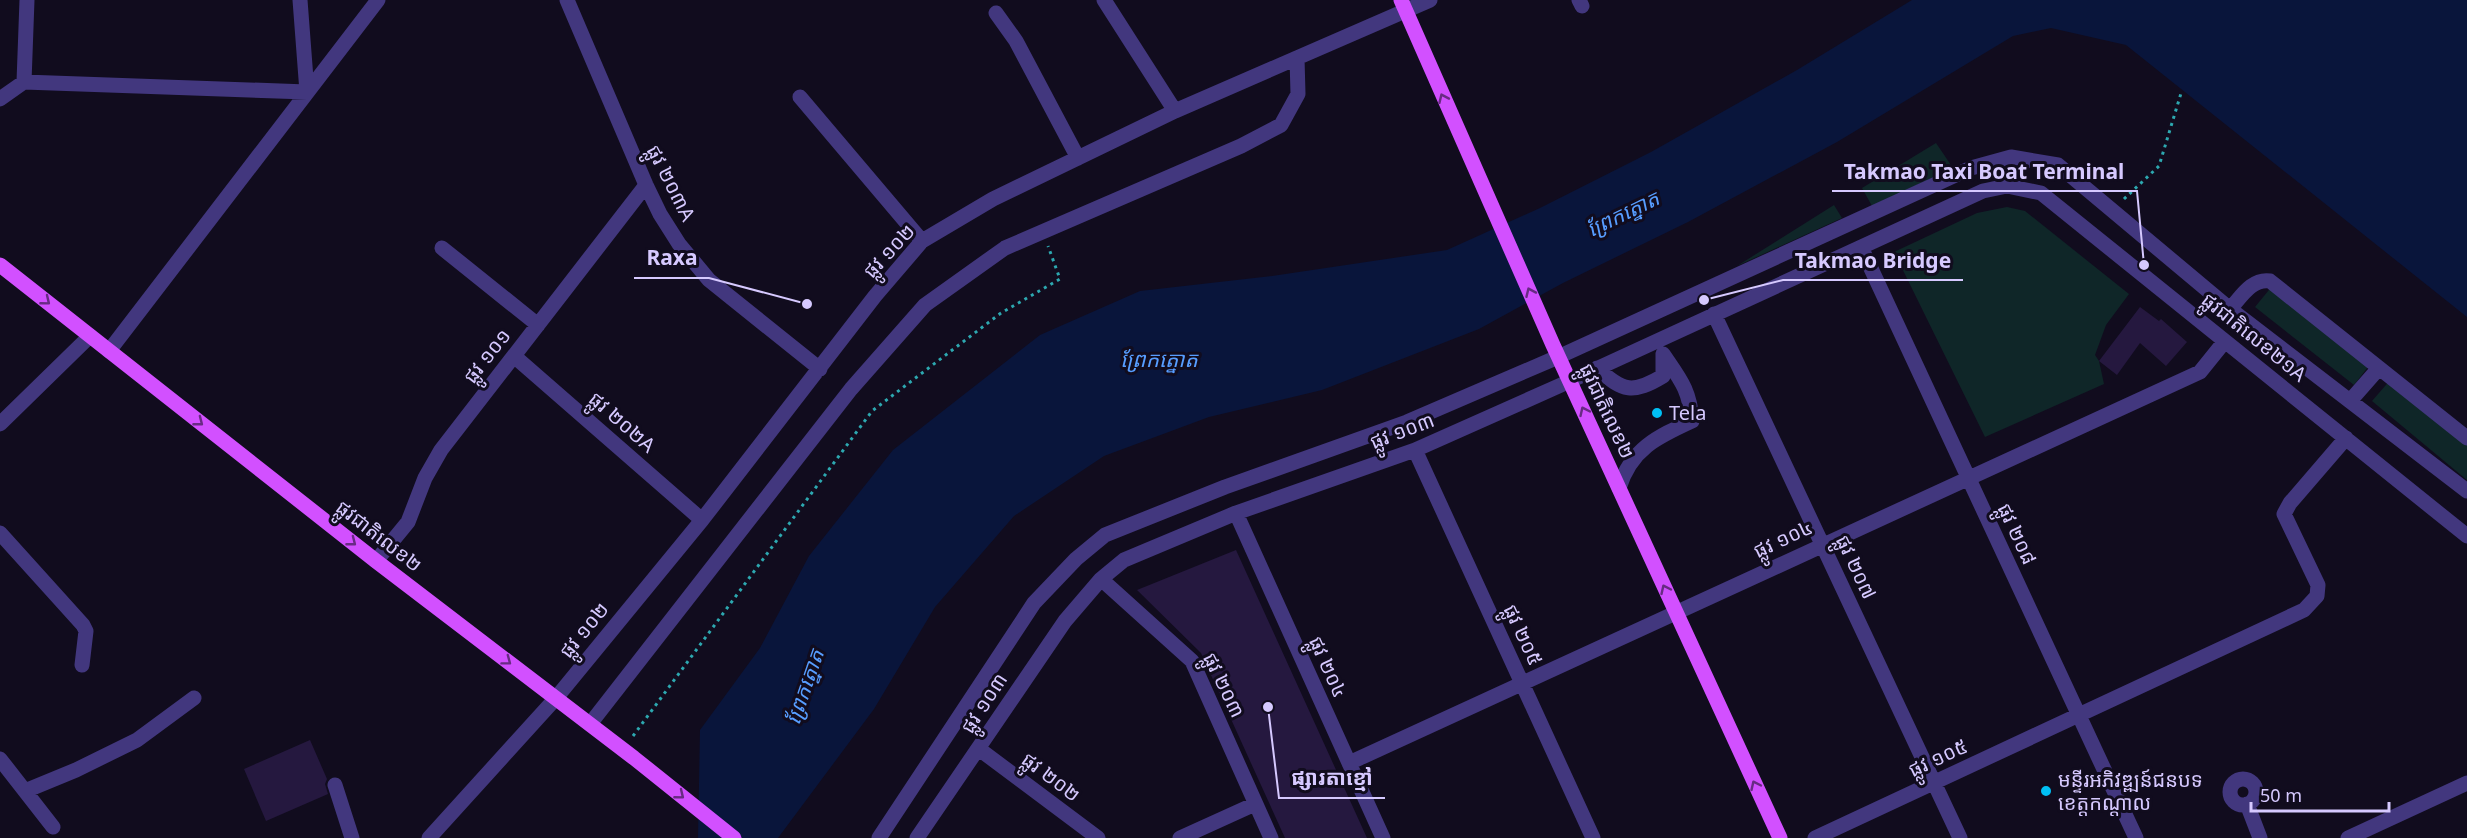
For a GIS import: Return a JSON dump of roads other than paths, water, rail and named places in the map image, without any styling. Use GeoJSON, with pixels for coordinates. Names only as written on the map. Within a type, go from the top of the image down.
{"type":"FeatureCollection","features":[{"type":"Feature","properties":{"kind":"main road","name":"ផ្លូវជាតិលេខ២"},"geometry":{"type":"LineString","coordinates":[[1403,5],[1556,351],[1780,838]]}},
{"type":"Feature","properties":{"kind":"main road","name":"ផ្លូវជាតិលេខ២"},"geometry":{"type":"LineString","coordinates":[[0,265],[376,561],[590,724],[734,838]]}},
{"type":"Feature","properties":{"kind":"street"},"geometry":{"type":"LineString","coordinates":[[24,82],[27,0]]}},
{"type":"Feature","properties":{"kind":"street"},"geometry":{"type":"LineString","coordinates":[[300,0],[307,92]]}},
{"type":"Feature","properties":{"kind":"street"},"geometry":{"type":"LineString","coordinates":[[109,351],[378,0]]}},
{"type":"Feature","properties":{"kind":"street","name":"ផ្លូវ ២០៣A"},"geometry":{"type":"LineString","coordinates":[[567,0],[646,185],[660,214],[679,244],[709,280],[820,369]]}},
{"type":"Feature","properties":{"kind":"street"},"geometry":{"type":"LineString","coordinates":[[1104,0],[1175,111]]}},
{"type":"Feature","properties":{"kind":"street","name":"ផ្លូវ ១០២"},"geometry":{"type":"LineString","coordinates":[[429,838],[556,698],[702,520],[875,296],[922,241],[993,199],[1175,111],[1297,58],[1403,5],[1431,0]]}},
{"type":"Feature","properties":{"kind":"street"},"geometry":{"type":"LineString","coordinates":[[996,13],[1016,41],[1078,158]]}},
{"type":"Feature","properties":{"kind":"street"},"geometry":{"type":"LineString","coordinates":[[590,724],[851,389],[925,305],[1005,248],[1241,146],[1281,125],[1298,94],[1297,58]]}},
{"type":"Feature","properties":{"kind":"street"},"geometry":{"type":"LineString","coordinates":[[0,99],[24,82],[307,92]]}},
{"type":"Feature","properties":{"kind":"street"},"geometry":{"type":"LineString","coordinates":[[800,97],[922,241]]}},
{"type":"Feature","properties":{"kind":"street"},"geometry":{"type":"LineString","coordinates":[[879,838],[1034,603],[1076,559],[1105,535],[1225,487],[1407,422],[1556,351],[1971,168],[2011,157],[2058,165],[2230,309],[2467,491]]}},
{"type":"Feature","properties":{"kind":"street","name":"ផ្លូវ ១០១"},"geometry":{"type":"LineString","coordinates":[[376,561],[408,522],[425,478],[441,450],[646,185]]}},
{"type":"Feature","properties":{"kind":"street","name":"ផ្លូវ ១០៣"},"geometry":{"type":"LineString","coordinates":[[916,838],[1065,621],[1101,579],[1124,560],[1236,513],[1415,450],[1597,368],[1662,346],[1714,315],[1983,191],[2007,186]]}},
{"type":"Feature","properties":{"kind":"street","name":"ផ្លូវជាតិលេខ២១A"},"geometry":{"type":"LineString","coordinates":[[2007,186],[2041,193],[2467,536]]}},
{"type":"Feature","properties":{"kind":"street","name":"ផ្លូវ ២០៨"},"geometry":{"type":"LineString","coordinates":[[1861,247],[2136,838]]}},
{"type":"Feature","properties":{"kind":"street"},"geometry":{"type":"LineString","coordinates":[[442,248],[538,325]]}},
{"type":"Feature","properties":{"kind":"street"},"geometry":{"type":"LineString","coordinates":[[2230,309],[2254,283],[2262,279],[2270,280],[2467,438]]}},
{"type":"Feature","properties":{"kind":"street","name":"ផ្លូវ ២០៧"},"geometry":{"type":"LineString","coordinates":[[1714,315],[1959,838]]}},
{"type":"Feature","properties":{"kind":"street"},"geometry":{"type":"LineString","coordinates":[[0,424],[90,336]]}},
{"type":"Feature","properties":{"kind":"street","name":"ផ្លូវ ១០៤"},"geometry":{"type":"LineString","coordinates":[[1348,763],[2200,372],[2225,341]]}},
{"type":"Feature","properties":{"kind":"street"},"geometry":{"type":"LineString","coordinates":[[1597,368],[1611,381],[1628,388],[1644,387],[1663,376],[1662,346]]}},
{"type":"Feature","properties":{"kind":"street"},"geometry":{"type":"LineString","coordinates":[[1619,488],[1625,468],[1650,443],[1692,421],[1690,400],[1662,346]]}},
{"type":"Feature","properties":{"kind":"street","name":"ផ្លូវ ២០២A"},"geometry":{"type":"LineString","coordinates":[[514,356],[702,520]]}},
{"type":"Feature","properties":{"kind":"street"},"geometry":{"type":"LineString","coordinates":[[2350,401],[2379,368]]}},
{"type":"Feature","properties":{"kind":"street","name":"ផ្លូវ ១០៥"},"geometry":{"type":"LineString","coordinates":[[1815,838],[2304,610],[2317,596],[2318,585],[2284,514],[2290,503],[2346,438]]}},
{"type":"Feature","properties":{"kind":"street","name":"ផ្លូវ ២០៥"},"geometry":{"type":"LineString","coordinates":[[1415,450],[1593,838]]}},
{"type":"Feature","properties":{"kind":"street","name":"ផ្លូវ ២០៤"},"geometry":{"type":"LineString","coordinates":[[1236,513],[1383,838]]}},
{"type":"Feature","properties":{"kind":"street"},"geometry":{"type":"LineString","coordinates":[[0,533],[84,625],[86,631],[82,665]]}},
{"type":"Feature","properties":{"kind":"street","name":"ផ្លូវ ២០៣"},"geometry":{"type":"LineString","coordinates":[[1101,579],[1192,661],[1271,838]]}},
{"type":"Feature","properties":{"kind":"street"},"geometry":{"type":"LineString","coordinates":[[25,791],[76,770],[137,740],[194,698]]}},
{"type":"Feature","properties":{"kind":"street","name":"ផ្លូវ ២០២"},"geometry":{"type":"LineString","coordinates":[[979,749],[1098,838]]}},
{"type":"Feature","properties":{"kind":"street"},"geometry":{"type":"LineString","coordinates":[[0,759],[53,827]]}},
{"type":"Feature","properties":{"kind":"street"},"geometry":{"type":"LineString","coordinates":[[2348,838],[2467,783]]}},
{"type":"Feature","properties":{"kind":"street"},"geometry":{"type":"LineString","coordinates":[[335,785],[352,838]]}},
{"type":"Feature","properties":{"kind":"street"},"geometry":{"type":"LineString","coordinates":[[1180,838],[1255,804]]}},
{"type":"Feature","properties":{"kind":"street"},"geometry":{"type":"LineString","coordinates":[[2247,804],[2260,838]]}},
{"type":"Feature","properties":{"kind":"water","name":"ព្រែកត្នោត"},"geometry":{"type":"Polygon","coordinates":[[[1912,0],[2467,0],[2467,317],[2126,45],[2051,28],[2013,36],[1837,142],[1688,222],[1563,283],[1479,329],[1322,390],[1209,417],[1104,456],[1014,516],[935,607],[874,709],[778,838],[698,838],[700,730],[760,648],[809,556],[893,450],[1040,335],[1140,291],[1272,276],[1447,250],[1540,208],[1651,152],[1797,70],[1912,0]]]}},
{"type":"Feature","properties":{"kind":"place","name":"Takmao Taxi Boat Terminal"},"geometry":{"type":"Point","coordinates":[2144,265]}},
{"type":"Feature","properties":{"kind":"place","name":"Takmao Bridge"},"geometry":{"type":"Point","coordinates":[1704,300]}},
{"type":"Feature","properties":{"kind":"place","name":"Raxa"},"geometry":{"type":"Point","coordinates":[807,304]}},
{"type":"Feature","properties":{"kind":"place","name":"Tela"},"geometry":{"type":"Point","coordinates":[1657,413]}},
{"type":"Feature","properties":{"kind":"place","name":"ផ្សារតាខ្មៅ"},"geometry":{"type":"Point","coordinates":[1268,707]}},
{"type":"Feature","properties":{"kind":"place","name":"មន្ទីរអភិវឌ្ឍន៍ជនបទ ខេត្តកណ្តាល"},"geometry":{"type":"Point","coordinates":[2046,791]}}]}
